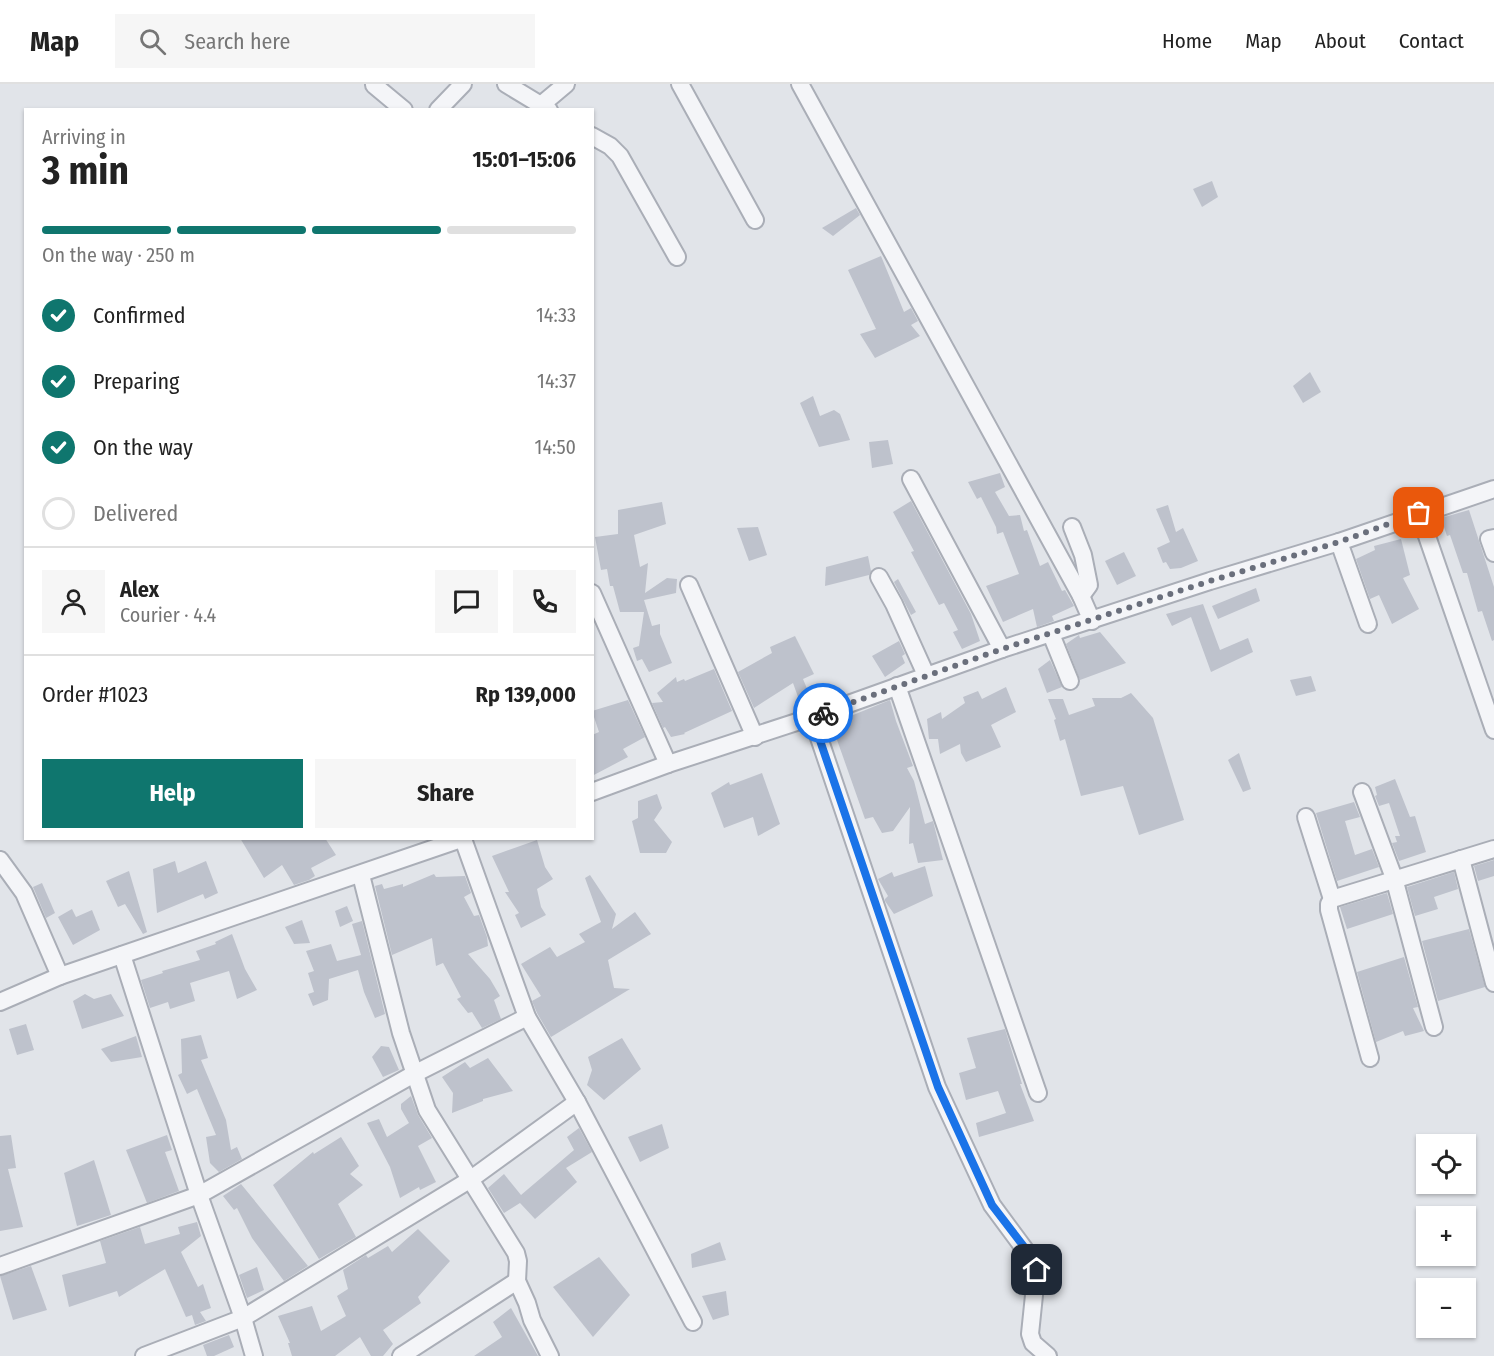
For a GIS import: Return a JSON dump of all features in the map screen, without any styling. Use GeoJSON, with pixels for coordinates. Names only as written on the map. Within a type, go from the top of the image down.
{"type":"FeatureCollection","features":[{"type":"Feature","properties":{"kind":"street"},"geometry":{"type":"LineString","coordinates":[[374,84],[402,108]]}},
{"type":"Feature","properties":{"kind":"street"},"geometry":{"type":"LineString","coordinates":[[440,108],[462,84]]}},
{"type":"Feature","properties":{"kind":"street"},"geometry":{"type":"LineString","coordinates":[[506,84],[545,107],[566,84]]}},
{"type":"Feature","properties":{"kind":"street"},"geometry":{"type":"LineString","coordinates":[[680,84],[755,220]]}},
{"type":"Feature","properties":{"kind":"street"},"geometry":{"type":"LineString","coordinates":[[800,84],[1081,596],[1092,621]]}},
{"type":"Feature","properties":{"kind":"street"},"geometry":{"type":"LineString","coordinates":[[594,137],[610,146],[620,156],[677,257]]}},
{"type":"Feature","properties":{"kind":"street"},"geometry":{"type":"LineString","coordinates":[[911,480],[1002,649]]}},
{"type":"Feature","properties":{"kind":"street"},"geometry":{"type":"LineString","coordinates":[[594,791],[1002,649],[1210,581],[1339,542],[1494,489]]}},
{"type":"Feature","properties":{"kind":"street"},"geometry":{"type":"LineString","coordinates":[[1419,513],[1494,730]]}},
{"type":"Feature","properties":{"kind":"street"},"geometry":{"type":"LineString","coordinates":[[1072,527],[1083,555],[1089,585],[1081,596]]}},
{"type":"Feature","properties":{"kind":"street"},"geometry":{"type":"LineString","coordinates":[[1494,538],[1489,539],[1494,554]]}},
{"type":"Feature","properties":{"kind":"street"},"geometry":{"type":"LineString","coordinates":[[1339,542],[1368,624]]}},
{"type":"Feature","properties":{"kind":"street"},"geometry":{"type":"LineString","coordinates":[[879,577],[926,675]]}},
{"type":"Feature","properties":{"kind":"street"},"geometry":{"type":"LineString","coordinates":[[689,585],[755,737]]}},
{"type":"Feature","properties":{"kind":"street"},"geometry":{"type":"LineString","coordinates":[[594,598],[668,764]]}},
{"type":"Feature","properties":{"kind":"street"},"geometry":{"type":"LineString","coordinates":[[1051,634],[1070,681]]}},
{"type":"Feature","properties":{"kind":"street"},"geometry":{"type":"LineString","coordinates":[[897,686],[1038,1094]]}},
{"type":"Feature","properties":{"kind":"street"},"geometry":{"type":"LineString","coordinates":[[812,717],[938,1087],[992,1205],[1037,1266],[1030,1334],[1033,1343],[1048,1356]]}},
{"type":"Feature","properties":{"kind":"street"},"geometry":{"type":"LineString","coordinates":[[1362,792],[1394,878],[1434,1027]]}},
{"type":"Feature","properties":{"kind":"street"},"geometry":{"type":"LineString","coordinates":[[1306,817],[1332,899]]}},
{"type":"Feature","properties":{"kind":"street"},"geometry":{"type":"LineString","coordinates":[[0,1002],[60,976],[460,840]]}},
{"type":"Feature","properties":{"kind":"street"},"geometry":{"type":"LineString","coordinates":[[463,840],[527,1017],[577,1102],[693,1322]]}},
{"type":"Feature","properties":{"kind":"street"},"geometry":{"type":"LineString","coordinates":[[1370,1058],[1329,904],[1332,899],[1394,878],[1494,849]]}},
{"type":"Feature","properties":{"kind":"street"},"geometry":{"type":"LineString","coordinates":[[1461,859],[1494,983]]}},
{"type":"Feature","properties":{"kind":"street"},"geometry":{"type":"LineString","coordinates":[[0,860],[24,893],[60,976]]}},
{"type":"Feature","properties":{"kind":"street"},"geometry":{"type":"LineString","coordinates":[[361,875],[401,1034],[427,1110],[516,1253],[517,1281],[532,1320],[550,1356]]}},
{"type":"Feature","properties":{"kind":"street"},"geometry":{"type":"LineString","coordinates":[[122,955],[199,1195],[243,1318],[254,1356]]}},
{"type":"Feature","properties":{"kind":"street"},"geometry":{"type":"LineString","coordinates":[[0,1266],[199,1195],[414,1074],[527,1017]]}},
{"type":"Feature","properties":{"kind":"street"},"geometry":{"type":"LineString","coordinates":[[144,1356],[243,1318],[471,1179],[577,1102]]}},
{"type":"Feature","properties":{"kind":"street"},"geometry":{"type":"LineString","coordinates":[[400,1356],[517,1281]]}},
{"type":"Feature","properties":{"kind":"building"},"geometry":{"type":"Polygon","coordinates":[[[1212,181],[1218,197],[1202,207],[1193,189],[1212,181]]]}},
{"type":"Feature","properties":{"kind":"building"},"geometry":{"type":"Polygon","coordinates":[[[856,208],[860,215],[833,236],[822,228],[856,208]]]}},
{"type":"Feature","properties":{"kind":"building"},"geometry":{"type":"Polygon","coordinates":[[[881,256],[904,312],[911,308],[918,321],[911,325],[920,336],[875,358],[860,334],[876,329],[848,270],[881,256]]]}},
{"type":"Feature","properties":{"kind":"building"},"geometry":{"type":"Polygon","coordinates":[[[1310,372],[1321,392],[1303,403],[1293,386],[1310,372]]]}},
{"type":"Feature","properties":{"kind":"building"},"geometry":{"type":"Polygon","coordinates":[[[813,396],[820,416],[834,410],[840,414],[850,440],[819,447],[800,403],[813,396]]]}},
{"type":"Feature","properties":{"kind":"building"},"geometry":{"type":"Polygon","coordinates":[[[888,440],[893,464],[872,468],[869,442],[888,440]]]}},
{"type":"Feature","properties":{"kind":"building"},"geometry":{"type":"Polygon","coordinates":[[[1000,473],[1005,487],[995,492],[1009,516],[1020,515],[1024,531],[1027,530],[1040,566],[1048,562],[1062,591],[1065,590],[1074,606],[1052,616],[1054,621],[1037,627],[1033,609],[1003,622],[986,586],[1019,574],[1003,532],[997,534],[996,527],[981,497],[977,499],[968,482],[1000,473]]]}},
{"type":"Feature","properties":{"kind":"building"},"geometry":{"type":"Polygon","coordinates":[[[911,501],[971,614],[980,641],[962,649],[953,632],[958,630],[944,603],[939,605],[893,512],[911,501]]]}},
{"type":"Feature","properties":{"kind":"building"},"geometry":{"type":"Polygon","coordinates":[[[662,502],[666,524],[634,535],[640,567],[648,563],[645,593],[667,578],[677,579],[676,593],[644,600],[652,626],[660,624],[660,634],[672,663],[649,672],[642,659],[637,661],[633,648],[639,646],[644,612],[620,612],[613,586],[610,586],[607,569],[601,570],[595,537],[618,534],[618,510],[662,502]]]}},
{"type":"Feature","properties":{"kind":"building"},"geometry":{"type":"Polygon","coordinates":[[[1168,505],[1176,532],[1183,528],[1198,561],[1181,568],[1170,569],[1166,562],[1163,563],[1157,548],[1170,542],[1156,509],[1168,505]]]}},
{"type":"Feature","properties":{"kind":"building"},"geometry":{"type":"Polygon","coordinates":[[[1469,510],[1494,587],[1494,640],[1492,641],[1482,611],[1478,612],[1467,573],[1463,573],[1450,535],[1447,536],[1441,518],[1469,510]]]}},
{"type":"Feature","properties":{"kind":"building"},"geometry":{"type":"Polygon","coordinates":[[[758,527],[767,555],[749,561],[737,528],[758,527]]]}},
{"type":"Feature","properties":{"kind":"building"},"geometry":{"type":"Polygon","coordinates":[[[1401,539],[1410,575],[1403,578],[1419,609],[1392,624],[1379,595],[1370,599],[1356,559],[1375,550],[1374,546],[1401,539]]]}},
{"type":"Feature","properties":{"kind":"building"},"geometry":{"type":"Polygon","coordinates":[[[1124,552],[1136,576],[1117,585],[1105,561],[1124,552]]]}},
{"type":"Feature","properties":{"kind":"building"},"geometry":{"type":"Polygon","coordinates":[[[868,556],[871,571],[869,575],[825,586],[826,567],[868,556]]]}},
{"type":"Feature","properties":{"kind":"building"},"geometry":{"type":"Polygon","coordinates":[[[898,579],[916,612],[911,615],[894,582],[898,579]]]}},
{"type":"Feature","properties":{"kind":"building"},"geometry":{"type":"Polygon","coordinates":[[[1256,588],[1260,601],[1218,619],[1212,606],[1256,588]]]}},
{"type":"Feature","properties":{"kind":"building"},"geometry":{"type":"Polygon","coordinates":[[[1203,604],[1220,650],[1248,638],[1253,652],[1211,672],[1191,617],[1172,626],[1166,614],[1203,604]]]}},
{"type":"Feature","properties":{"kind":"building"},"geometry":{"type":"Polygon","coordinates":[[[1100,632],[1126,663],[1080,680],[1066,644],[1079,635],[1080,638],[1100,632]]]}},
{"type":"Feature","properties":{"kind":"building"},"geometry":{"type":"Polygon","coordinates":[[[795,636],[814,674],[803,679],[813,703],[802,708],[793,683],[754,708],[738,672],[772,653],[770,647],[795,636]]]}},
{"type":"Feature","properties":{"kind":"building"},"geometry":{"type":"Polygon","coordinates":[[[899,641],[905,654],[902,656],[905,663],[885,677],[872,656],[899,641]]]}},
{"type":"Feature","properties":{"kind":"building"},"geometry":{"type":"Polygon","coordinates":[[[1050,660],[1062,687],[1047,693],[1038,669],[1050,660]]]}},
{"type":"Feature","properties":{"kind":"building"},"geometry":{"type":"Polygon","coordinates":[[[714,669],[732,711],[685,734],[671,737],[665,727],[663,728],[652,703],[663,702],[657,693],[676,677],[677,682],[684,679],[685,681],[714,669]]]}},
{"type":"Feature","properties":{"kind":"building"},"geometry":{"type":"Polygon","coordinates":[[[1311,676],[1316,691],[1296,696],[1290,680],[1311,676]]]}},
{"type":"Feature","properties":{"kind":"building"},"geometry":{"type":"Polygon","coordinates":[[[1006,687],[1016,712],[991,725],[1001,747],[966,762],[961,753],[960,744],[940,754],[938,739],[929,739],[927,719],[941,712],[942,719],[965,703],[963,697],[978,691],[982,699],[1006,687]]]}},
{"type":"Feature","properties":{"kind":"building"},"geometry":{"type":"Polygon","coordinates":[[[1131,693],[1153,718],[1184,820],[1139,835],[1123,786],[1081,796],[1065,739],[1060,741],[1054,720],[1056,719],[1048,699],[1063,699],[1069,715],[1095,706],[1092,698],[1121,698],[1131,693]]]}},
{"type":"Feature","properties":{"kind":"building"},"geometry":{"type":"Polygon","coordinates":[[[628,700],[645,737],[623,749],[628,757],[594,775],[594,734],[599,732],[594,710],[628,700]]]}},
{"type":"Feature","properties":{"kind":"building"},"geometry":{"type":"Polygon","coordinates":[[[890,700],[913,766],[907,768],[914,781],[925,824],[933,821],[943,860],[918,863],[913,843],[909,844],[910,807],[893,831],[882,833],[873,817],[865,819],[836,737],[831,740],[831,724],[890,700]]]}},
{"type":"Feature","properties":{"kind":"building"},"geometry":{"type":"Polygon","coordinates":[[[1239,753],[1251,789],[1243,792],[1228,760],[1239,753]]]}},
{"type":"Feature","properties":{"kind":"building"},"geometry":{"type":"Polygon","coordinates":[[[762,773],[780,824],[758,836],[753,817],[724,828],[711,793],[729,782],[730,785],[762,773]]]}},
{"type":"Feature","properties":{"kind":"building"},"geometry":{"type":"Polygon","coordinates":[[[1395,779],[1410,817],[1415,816],[1426,852],[1399,861],[1392,843],[1397,842],[1395,836],[1400,836],[1389,803],[1379,806],[1375,796],[1377,795],[1375,787],[1395,779]]]}},
{"type":"Feature","properties":{"kind":"building"},"geometry":{"type":"Polygon","coordinates":[[[657,794],[662,808],[654,820],[672,842],[666,853],[640,853],[632,821],[638,818],[638,801],[657,794]]]}},
{"type":"Feature","properties":{"kind":"building"},"geometry":{"type":"Polygon","coordinates":[[[1354,802],[1360,817],[1345,821],[1355,855],[1372,849],[1379,867],[1337,881],[1316,813],[1354,802]]]}},
{"type":"Feature","properties":{"kind":"building"},"geometry":{"type":"Polygon","coordinates":[[[241,840],[326,840],[336,855],[311,868],[315,876],[294,885],[282,865],[264,878],[241,840]]]}},
{"type":"Feature","properties":{"kind":"building"},"geometry":{"type":"Polygon","coordinates":[[[537,840],[545,867],[553,879],[537,889],[541,907],[546,915],[521,928],[515,915],[519,913],[505,892],[509,892],[492,856],[537,840]]]}},
{"type":"Feature","properties":{"kind":"building"},"geometry":{"type":"Polygon","coordinates":[[[1494,860],[1494,876],[1478,881],[1474,866],[1494,860]]]}},
{"type":"Feature","properties":{"kind":"building"},"geometry":{"type":"Polygon","coordinates":[[[175,861],[178,873],[206,861],[218,893],[205,899],[203,894],[157,913],[153,869],[175,861]]]}},
{"type":"Feature","properties":{"kind":"building"},"geometry":{"type":"Polygon","coordinates":[[[925,866],[933,896],[894,914],[885,901],[888,896],[878,879],[892,872],[894,877],[925,866]]]}},
{"type":"Feature","properties":{"kind":"building"},"geometry":{"type":"Polygon","coordinates":[[[129,871],[147,932],[143,934],[125,904],[118,907],[106,881],[129,871]]]}},
{"type":"Feature","properties":{"kind":"building"},"geometry":{"type":"Polygon","coordinates":[[[1454,872],[1458,889],[1434,897],[1438,909],[1415,916],[1407,887],[1454,872]]]}},
{"type":"Feature","properties":{"kind":"building"},"geometry":{"type":"Polygon","coordinates":[[[434,874],[436,877],[465,876],[471,893],[464,897],[474,916],[479,915],[487,937],[488,946],[468,954],[490,979],[500,996],[494,1000],[501,1019],[482,1028],[472,1012],[468,1013],[457,999],[461,997],[443,963],[436,966],[432,938],[392,955],[375,886],[382,884],[384,889],[403,884],[403,887],[434,874]]]}},
{"type":"Feature","properties":{"kind":"building"},"geometry":{"type":"Polygon","coordinates":[[[590,875],[616,914],[612,929],[635,912],[651,934],[608,960],[614,988],[630,989],[551,1037],[532,1001],[541,996],[521,964],[550,947],[557,957],[585,942],[579,934],[601,922],[585,878],[590,875]]]}},
{"type":"Feature","properties":{"kind":"building"},"geometry":{"type":"Polygon","coordinates":[[[42,883],[55,913],[46,918],[33,887],[42,883]]]}},
{"type":"Feature","properties":{"kind":"building"},"geometry":{"type":"Polygon","coordinates":[[[1387,893],[1393,914],[1347,929],[1340,907],[1387,893]]]}},
{"type":"Feature","properties":{"kind":"building"},"geometry":{"type":"Polygon","coordinates":[[[347,906],[353,921],[340,927],[335,911],[347,906]]]}},
{"type":"Feature","properties":{"kind":"building"},"geometry":{"type":"Polygon","coordinates":[[[72,909],[76,917],[92,910],[100,930],[73,945],[58,917],[72,909]]]}},
{"type":"Feature","properties":{"kind":"building"},"geometry":{"type":"Polygon","coordinates":[[[302,920],[310,943],[294,944],[285,927],[302,920]]]}},
{"type":"Feature","properties":{"kind":"building"},"geometry":{"type":"Polygon","coordinates":[[[362,921],[385,1014],[375,1018],[358,970],[329,979],[328,1000],[313,1006],[308,994],[314,992],[308,973],[314,971],[306,951],[331,944],[337,961],[361,955],[352,924],[362,921]]]}},
{"type":"Feature","properties":{"kind":"building"},"geometry":{"type":"Polygon","coordinates":[[[1469,929],[1485,987],[1438,1001],[1422,941],[1469,929]]]}},
{"type":"Feature","properties":{"kind":"building"},"geometry":{"type":"Polygon","coordinates":[[[232,934],[245,969],[257,990],[237,999],[229,971],[190,983],[195,1001],[170,1009],[168,1002],[150,1008],[141,980],[200,960],[196,951],[216,944],[215,942],[232,934]]]}},
{"type":"Feature","properties":{"kind":"building"},"geometry":{"type":"Polygon","coordinates":[[[1404,957],[1418,1007],[1413,1008],[1424,1031],[1405,1036],[1403,1031],[1376,1042],[1357,972],[1404,957]]]}},
{"type":"Feature","properties":{"kind":"building"},"geometry":{"type":"Polygon","coordinates":[[[85,994],[94,999],[111,994],[124,1016],[82,1029],[73,1001],[85,994]]]}},
{"type":"Feature","properties":{"kind":"building"},"geometry":{"type":"Polygon","coordinates":[[[26,1024],[34,1050],[17,1055],[9,1029],[26,1024]]]}},
{"type":"Feature","properties":{"kind":"building"},"geometry":{"type":"Polygon","coordinates":[[[1005,1029],[1022,1084],[1020,1084],[1034,1121],[979,1137],[976,1123],[1006,1113],[998,1091],[966,1100],[959,1073],[976,1068],[967,1038],[1005,1029]]]}},
{"type":"Feature","properties":{"kind":"building"},"geometry":{"type":"Polygon","coordinates":[[[201,1035],[208,1058],[201,1060],[226,1120],[231,1150],[237,1147],[242,1159],[219,1172],[210,1163],[206,1137],[216,1135],[197,1089],[187,1094],[178,1075],[182,1073],[181,1039],[201,1035]]]}},
{"type":"Feature","properties":{"kind":"building"},"geometry":{"type":"Polygon","coordinates":[[[136,1036],[142,1057],[111,1062],[101,1049],[136,1036]]]}},
{"type":"Feature","properties":{"kind":"building"},"geometry":{"type":"Polygon","coordinates":[[[622,1038],[641,1069],[604,1100],[587,1085],[592,1070],[588,1057],[622,1038]]]}},
{"type":"Feature","properties":{"kind":"building"},"geometry":{"type":"Polygon","coordinates":[[[381,1046],[389,1047],[399,1070],[383,1077],[372,1057],[381,1046]]]}},
{"type":"Feature","properties":{"kind":"building"},"geometry":{"type":"Polygon","coordinates":[[[488,1058],[513,1091],[483,1099],[483,1101],[452,1113],[453,1093],[442,1077],[465,1062],[470,1068],[488,1058]]]}},
{"type":"Feature","properties":{"kind":"building"},"geometry":{"type":"Polygon","coordinates":[[[411,1096],[418,1115],[432,1138],[418,1146],[436,1182],[420,1190],[419,1187],[400,1198],[390,1167],[367,1123],[379,1119],[387,1137],[409,1123],[401,1109],[401,1104],[411,1096]]]}},
{"type":"Feature","properties":{"kind":"building"},"geometry":{"type":"Polygon","coordinates":[[[662,1124],[669,1148],[640,1162],[628,1137],[662,1124]]]}},
{"type":"Feature","properties":{"kind":"building"},"geometry":{"type":"Polygon","coordinates":[[[579,1128],[592,1152],[566,1168],[577,1182],[535,1219],[520,1203],[504,1213],[488,1188],[504,1174],[521,1195],[574,1150],[567,1137],[579,1128]]]}},
{"type":"Feature","properties":{"kind":"building"},"geometry":{"type":"Polygon","coordinates":[[[11,1135],[16,1168],[8,1169],[23,1227],[0,1231],[0,1136],[11,1135]]]}},
{"type":"Feature","properties":{"kind":"building"},"geometry":{"type":"Polygon","coordinates":[[[167,1135],[172,1150],[165,1152],[179,1191],[147,1203],[126,1150],[167,1135]]]}},
{"type":"Feature","properties":{"kind":"building"},"geometry":{"type":"Polygon","coordinates":[[[341,1137],[359,1166],[350,1174],[363,1185],[338,1204],[356,1237],[319,1259],[273,1185],[313,1152],[314,1154],[341,1137]]]}},
{"type":"Feature","properties":{"kind":"building"},"geometry":{"type":"Polygon","coordinates":[[[94,1160],[111,1215],[77,1226],[64,1173],[94,1160]]]}},
{"type":"Feature","properties":{"kind":"building"},"geometry":{"type":"Polygon","coordinates":[[[241,1184],[308,1266],[284,1281],[252,1238],[237,1208],[234,1210],[223,1196],[241,1184]]]}},
{"type":"Feature","properties":{"kind":"building"},"geometry":{"type":"Polygon","coordinates":[[[197,1222],[201,1236],[181,1252],[198,1287],[203,1284],[211,1308],[200,1312],[206,1321],[195,1325],[192,1315],[186,1317],[165,1269],[119,1297],[117,1291],[69,1307],[62,1275],[106,1263],[100,1241],[140,1227],[145,1244],[180,1234],[178,1227],[197,1222]]]}},
{"type":"Feature","properties":{"kind":"building"},"geometry":{"type":"Polygon","coordinates":[[[418,1229],[450,1261],[418,1297],[421,1303],[383,1330],[393,1344],[383,1356],[371,1356],[360,1337],[335,1356],[292,1356],[288,1343],[290,1343],[278,1316],[312,1306],[321,1331],[346,1316],[337,1296],[348,1289],[343,1270],[366,1255],[368,1258],[388,1246],[392,1252],[418,1229]]]}},
{"type":"Feature","properties":{"kind":"building"},"geometry":{"type":"Polygon","coordinates":[[[720,1242],[726,1260],[692,1268],[691,1254],[720,1242]]]}},
{"type":"Feature","properties":{"kind":"building"},"geometry":{"type":"Polygon","coordinates":[[[599,1257],[630,1295],[593,1337],[553,1287],[599,1257]]]}},
{"type":"Feature","properties":{"kind":"building"},"geometry":{"type":"Polygon","coordinates":[[[31,1266],[47,1310],[13,1320],[0,1276],[31,1266]]]}},
{"type":"Feature","properties":{"kind":"building"},"geometry":{"type":"Polygon","coordinates":[[[257,1267],[264,1290],[247,1298],[239,1275],[257,1267]]]}},
{"type":"Feature","properties":{"kind":"building"},"geometry":{"type":"Polygon","coordinates":[[[726,1291],[729,1315],[713,1320],[702,1296],[726,1291]]]}},
{"type":"Feature","properties":{"kind":"building"},"geometry":{"type":"Polygon","coordinates":[[[511,1308],[538,1356],[474,1356],[502,1337],[493,1322],[511,1308]]]}},
{"type":"Feature","properties":{"kind":"building"},"geometry":{"type":"Polygon","coordinates":[[[229,1335],[234,1347],[214,1356],[207,1356],[203,1345],[229,1335]]]}},
{"type":"Feature","properties":{"kind":"way so far"},"geometry":{"type":"LineString","coordinates":[[823,713],[1002,649],[1210,581],[1339,542],[1419,513]]}},
{"type":"Feature","properties":{"kind":"route"},"geometry":{"type":"LineString","coordinates":[[823,713],[812,717],[938,1087],[992,1205],[1035,1261],[1037,1270]]}}]}
